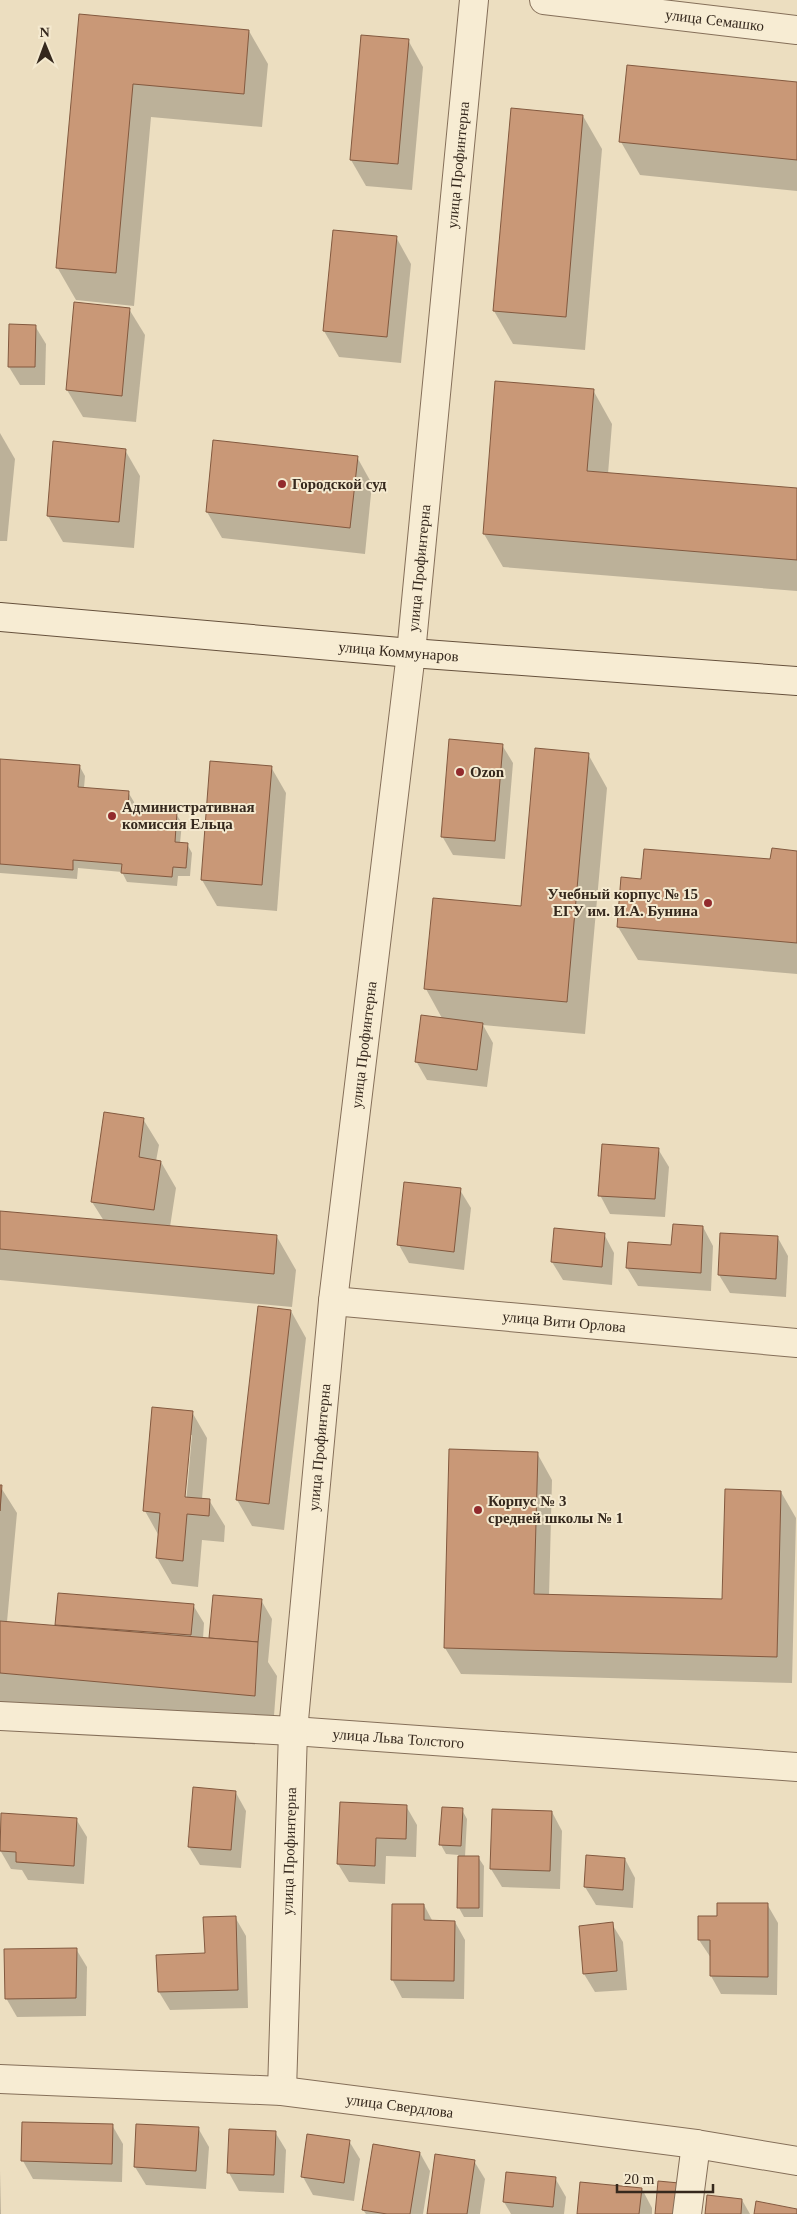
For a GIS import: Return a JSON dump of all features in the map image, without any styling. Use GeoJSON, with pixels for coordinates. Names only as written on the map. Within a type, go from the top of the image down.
{"type":"FeatureCollection","features":[{"type":"Feature","properties":{"kind":"street","name":"улица Профинтерна"},"geometry":{"type":"LineString","coordinates":[[282,2090],[293,1731],[333,1301],[411,653],[474,0]]}},
{"type":"Feature","properties":{"kind":"street","name":"улица Семашко"},"geometry":{"type":"LineString","coordinates":[[544,0],[797,30]]}},
{"type":"Feature","properties":{"kind":"street","name":"улица Коммунаров"},"geometry":{"type":"LineString","coordinates":[[0,617],[411,653],[797,681]]}},
{"type":"Feature","properties":{"kind":"street","name":"улица Вити Орлова"},"geometry":{"type":"LineString","coordinates":[[333,1301],[797,1343]]}},
{"type":"Feature","properties":{"kind":"street","name":"улица Льва Толстого"},"geometry":{"type":"LineString","coordinates":[[0,1716],[293,1731],[797,1767]]}},
{"type":"Feature","properties":{"kind":"street","name":"улица Свердлова"},"geometry":{"type":"LineString","coordinates":[[0,2079],[282,2090],[696,2144],[797,2161]]}},
{"type":"Feature","properties":{"kind":"street"},"geometry":{"type":"LineString","coordinates":[[687,2214],[696,2144]]}},
{"type":"Feature","properties":{"kind":"building"},"geometry":{"type":"Polygon","coordinates":[[[79,14],[249,30],[244,94],[133,84],[116,273],[56,268],[79,14]]]}},
{"type":"Feature","properties":{"kind":"building"},"geometry":{"type":"Polygon","coordinates":[[[361,35],[409,39],[398,164],[350,160],[361,35]]]}},
{"type":"Feature","properties":{"kind":"building"},"geometry":{"type":"Polygon","coordinates":[[[627,65],[797,82],[797,160],[619,142],[627,65]]]}},
{"type":"Feature","properties":{"kind":"building"},"geometry":{"type":"Polygon","coordinates":[[[511,108],[583,115],[566,317],[493,311],[511,108]]]}},
{"type":"Feature","properties":{"kind":"building"},"geometry":{"type":"Polygon","coordinates":[[[333,230],[397,236],[387,337],[323,331],[333,230]]]}},
{"type":"Feature","properties":{"kind":"building"},"geometry":{"type":"Polygon","coordinates":[[[74,302],[130,308],[122,396],[66,390],[74,302]]]}},
{"type":"Feature","properties":{"kind":"building"},"geometry":{"type":"Polygon","coordinates":[[[9,324],[36,325],[35,367],[8,367],[9,324]]]}},
{"type":"Feature","properties":{"kind":"building"},"geometry":{"type":"Polygon","coordinates":[[[495,381],[594,389],[587,471],[797,488],[797,560],[483,534],[495,381]]]}},
{"type":"Feature","properties":{"kind":"building","name":"Городской суд"},"geometry":{"type":"Polygon","coordinates":[[[213,440],[358,456],[350,528],[206,512],[213,440]]]}},
{"type":"Feature","properties":{"kind":"building"},"geometry":{"type":"Polygon","coordinates":[[[53,441],[126,449],[119,522],[47,516],[53,441]]]}},
{"type":"Feature","properties":{"kind":"building"},"geometry":{"type":"Polygon","coordinates":[[[449,739],[503,744],[495,841],[441,837],[449,739]]]}},
{"type":"Feature","properties":{"kind":"building"},"geometry":{"type":"Polygon","coordinates":[[[535,748],[589,753],[567,1002],[424,989],[433,898],[521,906],[535,748]]]}},
{"type":"Feature","properties":{"kind":"building"},"geometry":{"type":"Polygon","coordinates":[[[0,759],[80,765],[78,787],[129,791],[128,808],[177,812],[175,842],[188,843],[186,868],[173,867],[172,877],[121,873],[122,864],[73,860],[73,870],[0,864],[0,759]]]}},
{"type":"Feature","properties":{"kind":"building"},"geometry":{"type":"Polygon","coordinates":[[[210,761],[272,766],[262,885],[201,880],[210,761]]]}},
{"type":"Feature","properties":{"kind":"building","name":"Учебный корпус № 15 ЕГУ им. И.А. Бунина"},"geometry":{"type":"Polygon","coordinates":[[[772,848],[797,851],[797,943],[617,927],[621,877],[641,879],[644,849],[770,859],[772,848]]]}},
{"type":"Feature","properties":{"kind":"building"},"geometry":{"type":"Polygon","coordinates":[[[421,1015],[483,1023],[477,1070],[415,1062],[421,1015]]]}},
{"type":"Feature","properties":{"kind":"building"},"geometry":{"type":"Polygon","coordinates":[[[104,1112],[144,1118],[139,1157],[161,1161],[154,1210],[91,1202],[104,1112]]]}},
{"type":"Feature","properties":{"kind":"building"},"geometry":{"type":"Polygon","coordinates":[[[602,1144],[659,1148],[655,1199],[598,1196],[602,1144]]]}},
{"type":"Feature","properties":{"kind":"building"},"geometry":{"type":"Polygon","coordinates":[[[404,1182],[461,1188],[454,1252],[397,1245],[404,1182]]]}},
{"type":"Feature","properties":{"kind":"building"},"geometry":{"type":"Polygon","coordinates":[[[0,1211],[277,1235],[274,1274],[0,1249],[0,1211]]]}},
{"type":"Feature","properties":{"kind":"building"},"geometry":{"type":"Polygon","coordinates":[[[673,1224],[703,1226],[701,1273],[626,1268],[628,1242],[671,1245],[673,1224]]]}},
{"type":"Feature","properties":{"kind":"building"},"geometry":{"type":"Polygon","coordinates":[[[554,1228],[605,1233],[602,1267],[551,1262],[554,1228]]]}},
{"type":"Feature","properties":{"kind":"building"},"geometry":{"type":"Polygon","coordinates":[[[720,1233],[778,1236],[776,1279],[718,1275],[720,1233]]]}},
{"type":"Feature","properties":{"kind":"building"},"geometry":{"type":"Polygon","coordinates":[[[258,1306],[291,1310],[269,1504],[236,1500],[258,1306]]]}},
{"type":"Feature","properties":{"kind":"building"},"geometry":{"type":"Polygon","coordinates":[[[152,1407],[193,1411],[185,1497],[210,1499],[209,1516],[187,1514],[183,1561],[156,1558],[160,1513],[143,1511],[152,1407]]]}},
{"type":"Feature","properties":{"kind":"building"},"geometry":{"type":"Polygon","coordinates":[[[449,1449],[538,1452],[534,1594],[722,1599],[725,1489],[781,1491],[777,1657],[444,1648],[449,1449]]]}},
{"type":"Feature","properties":{"kind":"building"},"geometry":{"type":"Polygon","coordinates":[[[0,1485],[2,1485],[0,1511],[0,1485]]]}},
{"type":"Feature","properties":{"kind":"building"},"geometry":{"type":"Polygon","coordinates":[[[58,1593],[194,1604],[191,1635],[55,1625],[58,1593]]]}},
{"type":"Feature","properties":{"kind":"building"},"geometry":{"type":"Polygon","coordinates":[[[213,1595],[262,1599],[258,1642],[209,1638],[213,1595]]]}},
{"type":"Feature","properties":{"kind":"building"},"geometry":{"type":"Polygon","coordinates":[[[0,1621],[258,1642],[255,1696],[0,1673],[0,1621]]]}},
{"type":"Feature","properties":{"kind":"building"},"geometry":{"type":"Polygon","coordinates":[[[193,1787],[236,1791],[231,1850],[188,1847],[193,1787]]]}},
{"type":"Feature","properties":{"kind":"building"},"geometry":{"type":"Polygon","coordinates":[[[340,1802],[407,1805],[406,1839],[376,1838],[375,1866],[337,1864],[340,1802]]]}},
{"type":"Feature","properties":{"kind":"building"},"geometry":{"type":"Polygon","coordinates":[[[442,1807],[463,1808],[461,1846],[439,1845],[442,1807]]]}},
{"type":"Feature","properties":{"kind":"building"},"geometry":{"type":"Polygon","coordinates":[[[492,1809],[552,1811],[550,1871],[490,1869],[492,1809]]]}},
{"type":"Feature","properties":{"kind":"building"},"geometry":{"type":"Polygon","coordinates":[[[1,1813],[77,1818],[74,1866],[16,1862],[16,1852],[0,1851],[1,1813]]]}},
{"type":"Feature","properties":{"kind":"building"},"geometry":{"type":"Polygon","coordinates":[[[586,1855],[625,1858],[623,1890],[584,1887],[586,1855]]]}},
{"type":"Feature","properties":{"kind":"building"},"geometry":{"type":"Polygon","coordinates":[[[458,1856],[479,1856],[479,1908],[457,1908],[458,1856]]]}},
{"type":"Feature","properties":{"kind":"building"},"geometry":{"type":"Polygon","coordinates":[[[717,1903],[768,1903],[768,1977],[710,1976],[710,1940],[698,1940],[698,1916],[717,1916],[717,1903]]]}},
{"type":"Feature","properties":{"kind":"building"},"geometry":{"type":"Polygon","coordinates":[[[392,1904],[424,1904],[424,1920],[455,1921],[454,1981],[391,1980],[392,1904]]]}},
{"type":"Feature","properties":{"kind":"building"},"geometry":{"type":"Polygon","coordinates":[[[236,1916],[238,1990],[158,1992],[156,1955],[205,1953],[203,1917],[236,1916]]]}},
{"type":"Feature","properties":{"kind":"building"},"geometry":{"type":"Polygon","coordinates":[[[613,1922],[617,1971],[583,1974],[579,1926],[613,1922]]]}},
{"type":"Feature","properties":{"kind":"building"},"geometry":{"type":"Polygon","coordinates":[[[77,1948],[76,1998],[5,1999],[4,1949],[77,1948]]]}},
{"type":"Feature","properties":{"kind":"building"},"geometry":{"type":"Polygon","coordinates":[[[22,2122],[113,2124],[112,2164],[21,2161],[22,2122]]]}},
{"type":"Feature","properties":{"kind":"building"},"geometry":{"type":"Polygon","coordinates":[[[136,2124],[199,2127],[196,2171],[134,2167],[136,2124]]]}},
{"type":"Feature","properties":{"kind":"building"},"geometry":{"type":"Polygon","coordinates":[[[229,2129],[276,2131],[274,2175],[227,2173],[229,2129]]]}},
{"type":"Feature","properties":{"kind":"building"},"geometry":{"type":"Polygon","coordinates":[[[307,2134],[350,2140],[344,2183],[301,2177],[307,2134]]]}},
{"type":"Feature","properties":{"kind":"building"},"geometry":{"type":"Polygon","coordinates":[[[373,2144],[420,2152],[410,2214],[387,2214],[362,2210],[373,2144]]]}},
{"type":"Feature","properties":{"kind":"building"},"geometry":{"type":"Polygon","coordinates":[[[435,2154],[475,2160],[467,2214],[427,2214],[435,2154]]]}},
{"type":"Feature","properties":{"kind":"building"},"geometry":{"type":"Polygon","coordinates":[[[506,2172],[556,2177],[553,2207],[503,2202],[506,2172]]]}},
{"type":"Feature","properties":{"kind":"building"},"geometry":{"type":"Polygon","coordinates":[[[658,2181],[679,2183],[676,2214],[655,2214],[658,2181]]]}},
{"type":"Feature","properties":{"kind":"building"},"geometry":{"type":"Polygon","coordinates":[[[580,2182],[642,2188],[639,2214],[577,2214],[580,2182]]]}},
{"type":"Feature","properties":{"kind":"building"},"geometry":{"type":"Polygon","coordinates":[[[707,2195],[742,2199],[741,2214],[705,2214],[707,2195]]]}},
{"type":"Feature","properties":{"kind":"building"},"geometry":{"type":"Polygon","coordinates":[[[756,2201],[797,2209],[797,2214],[754,2214],[756,2201]]]}},
{"type":"Feature","properties":{"kind":"place","name":"Городской суд"},"geometry":{"type":"Point","coordinates":[282,484]}},
{"type":"Feature","properties":{"kind":"place","name":"Ozon"},"geometry":{"type":"Point","coordinates":[460,772]}},
{"type":"Feature","properties":{"kind":"place","name":"Административная комиссия Ельца"},"geometry":{"type":"Point","coordinates":[112,816]}},
{"type":"Feature","properties":{"kind":"place","name":"Учебный корпус № 15 ЕГУ им. И.А. Бунина"},"geometry":{"type":"Point","coordinates":[708,903]}},
{"type":"Feature","properties":{"kind":"place","name":"Корпус № 3 средней школы № 1"},"geometry":{"type":"Point","coordinates":[478,1510]}}]}
